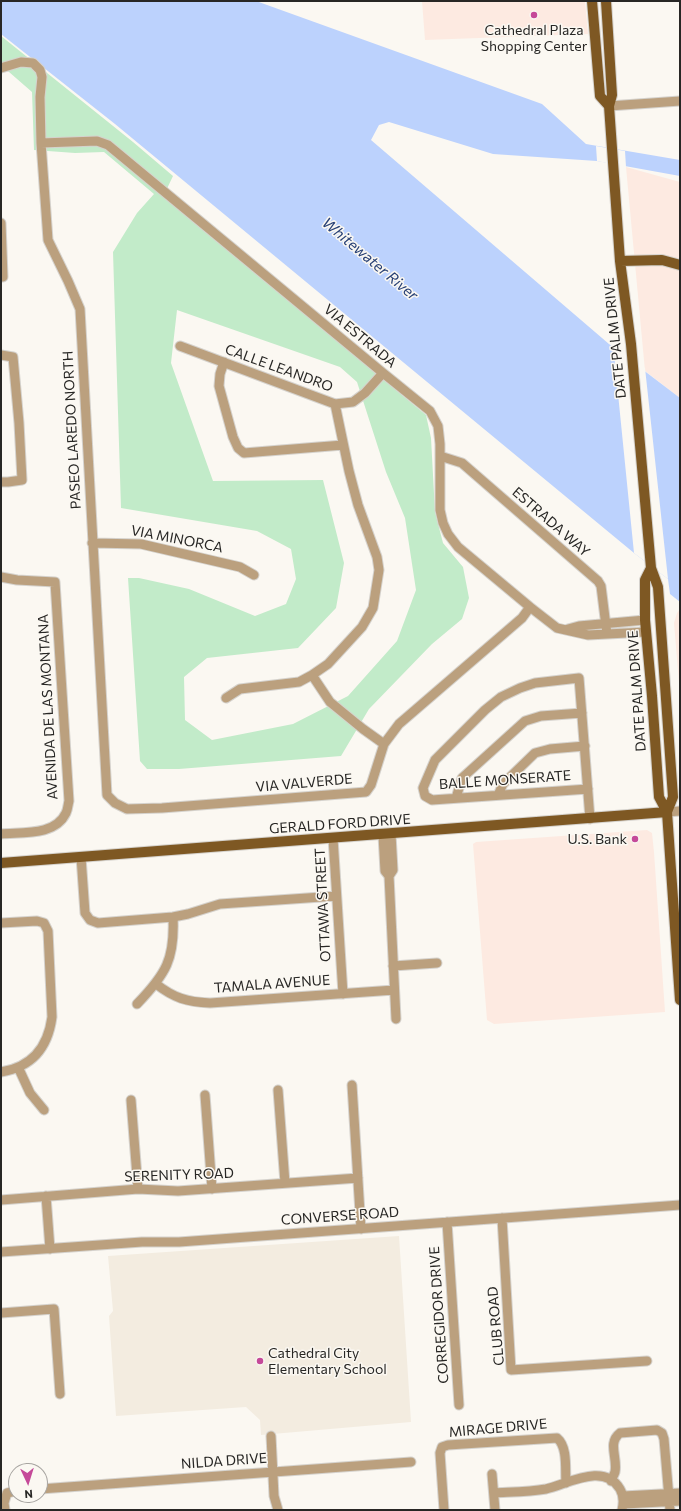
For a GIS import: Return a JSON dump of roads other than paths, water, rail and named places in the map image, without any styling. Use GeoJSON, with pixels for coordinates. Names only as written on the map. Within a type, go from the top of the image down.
{"type":"FeatureCollection","features":[{"type":"Feature","properties":{"kind":"main road","name":"DATE PALM DRIVE"},"geometry":{"type":"LineString","coordinates":[[592,1],[600,96],[609,106]]}},
{"type":"Feature","properties":{"kind":"main road","name":"DATE PALM DRIVE"},"geometry":{"type":"LineString","coordinates":[[606,1],[612,95],[609,106],[620,260],[631,344],[651,568],[658,587],[673,798],[667,812]]}},
{"type":"Feature","properties":{"kind":"main road"},"geometry":{"type":"LineString","coordinates":[[620,260],[662,260],[680,265]]}},
{"type":"Feature","properties":{"kind":"main road","name":"DATE PALM DRIVE"},"geometry":{"type":"LineString","coordinates":[[651,568],[645,580],[645,620],[659,797],[667,812],[680,1000]]}},
{"type":"Feature","properties":{"kind":"main road"},"geometry":{"type":"LineString","coordinates":[[645,620],[649,622],[652,627],[655,656],[664,670]]}},
{"type":"Feature","properties":{"kind":"main road","name":"GERALD FORD DRIVE"},"geometry":{"type":"LineString","coordinates":[[1,863],[667,812]]}},
{"type":"Feature","properties":{"kind":"street","name":"PASEO LAREDO NORTH"},"geometry":{"type":"LineString","coordinates":[[1,68],[21,62],[33,63],[40,70],[42,77],[40,96],[41,143],[48,240],[80,309],[107,795],[115,803]]}},
{"type":"Feature","properties":{"kind":"street"},"geometry":{"type":"LineString","coordinates":[[609,106],[680,101]]}},
{"type":"Feature","properties":{"kind":"street","name":"VIA ESTRADA"},"geometry":{"type":"LineString","coordinates":[[41,143],[97,141],[108,145],[430,411],[438,426],[440,456],[440,510],[443,523],[448,534],[458,547],[530,607],[557,628],[588,634],[646,632]]}},
{"type":"Feature","properties":{"kind":"street"},"geometry":{"type":"LineString","coordinates":[[1,223],[3,277],[1,277]]}},
{"type":"Feature","properties":{"kind":"street","name":"CALLE LEANDRO"},"geometry":{"type":"LineString","coordinates":[[180,346],[335,404],[353,402],[365,393],[383,373]]}},
{"type":"Feature","properties":{"kind":"street"},"geometry":{"type":"LineString","coordinates":[[1,355],[13,356],[22,480],[1,482]]}},
{"type":"Feature","properties":{"kind":"street"},"geometry":{"type":"LineString","coordinates":[[224,362],[220,374],[219,386],[238,448],[244,453],[343,445]]}},
{"type":"Feature","properties":{"kind":"street"},"geometry":{"type":"LineString","coordinates":[[226,698],[240,689],[299,682],[312,675],[328,664],[362,627],[373,608],[378,583],[379,570],[377,557],[358,505],[343,445],[335,404]]}},
{"type":"Feature","properties":{"kind":"street","name":"ESTRADA WAY"},"geometry":{"type":"LineString","coordinates":[[440,456],[462,463],[598,581],[601,586],[607,634]]}},
{"type":"Feature","properties":{"kind":"street","name":"VIA MINORCA"},"geometry":{"type":"LineString","coordinates":[[92,543],[141,544],[240,567],[254,574]]}},
{"type":"Feature","properties":{"kind":"street","name":"AVENIDA DE LAS MONTANA"},"geometry":{"type":"LineString","coordinates":[[1,577],[17,580],[55,582],[69,801],[66,813],[56,826],[40,831],[1,834]]}},
{"type":"Feature","properties":{"kind":"street","name":"VIA VALVERDE"},"geometry":{"type":"LineString","coordinates":[[115,803],[127,809],[162,808],[366,792],[371,785],[384,744],[399,724],[522,618],[530,607]]}},
{"type":"Feature","properties":{"kind":"street"},"geometry":{"type":"LineString","coordinates":[[567,630],[579,626],[645,620]]}},
{"type":"Feature","properties":{"kind":"street"},"geometry":{"type":"LineString","coordinates":[[312,675],[330,702],[362,729],[384,744]]}},
{"type":"Feature","properties":{"kind":"street","name":"BALLE MONSERATE"},"geometry":{"type":"LineString","coordinates":[[582,713],[579,678],[535,683],[520,688],[501,697],[485,710],[434,760],[423,788],[425,796],[432,800],[588,789]]}},
{"type":"Feature","properties":{"kind":"street"},"geometry":{"type":"LineString","coordinates":[[456,798],[462,778],[525,721],[542,716],[582,713],[590,819]]}},
{"type":"Feature","properties":{"kind":"street"},"geometry":{"type":"LineString","coordinates":[[498,795],[503,784],[535,753],[550,749],[585,746]]}},
{"type":"Feature","properties":{"kind":"street","name":"GERALD FORD DRIVE"},"geometry":{"type":"LineString","coordinates":[[667,812],[680,811]]}},
{"type":"Feature","properties":{"kind":"street"},"geometry":{"type":"LineString","coordinates":[[387,834],[388,865],[393,870],[389,876],[396,1019]]}},
{"type":"Feature","properties":{"kind":"street","name":"OTTAWA STREET"},"geometry":{"type":"LineString","coordinates":[[333,838],[343,994]]}},
{"type":"Feature","properties":{"kind":"street"},"geometry":{"type":"LineString","coordinates":[[81,857],[85,913],[90,920],[98,923],[173,917],[220,904],[336,896]]}},
{"type":"Feature","properties":{"kind":"street"},"geometry":{"type":"LineString","coordinates":[[137,1004],[156,984],[166,966],[172,950],[174,933],[173,917]]}},
{"type":"Feature","properties":{"kind":"street"},"geometry":{"type":"LineString","coordinates":[[1,923],[44,922],[48,931],[52,1017],[51,1029],[40,1050],[31,1060],[18,1068],[1,1072]]}},
{"type":"Feature","properties":{"kind":"street"},"geometry":{"type":"LineString","coordinates":[[393,966],[437,963]]}},
{"type":"Feature","properties":{"kind":"street","name":"TAMALA AVENUE"},"geometry":{"type":"LineString","coordinates":[[156,984],[180,999],[210,1003],[394,990]]}},
{"type":"Feature","properties":{"kind":"street"},"geometry":{"type":"LineString","coordinates":[[18,1068],[30,1093],[44,1110]]}},
{"type":"Feature","properties":{"kind":"street"},"geometry":{"type":"LineString","coordinates":[[352,1085],[361,1228]]}},
{"type":"Feature","properties":{"kind":"street"},"geometry":{"type":"LineString","coordinates":[[278,1090],[285,1183]]}},
{"type":"Feature","properties":{"kind":"street"},"geometry":{"type":"LineString","coordinates":[[205,1095],[212,1189]]}},
{"type":"Feature","properties":{"kind":"street"},"geometry":{"type":"LineString","coordinates":[[131,1100],[138,1189]]}},
{"type":"Feature","properties":{"kind":"street","name":"SERENITY ROAD"},"geometry":{"type":"LineString","coordinates":[[1,1200],[138,1189],[165,1191],[212,1189],[358,1178]]}},
{"type":"Feature","properties":{"kind":"street"},"geometry":{"type":"LineString","coordinates":[[46,1196],[50,1249]]}},
{"type":"Feature","properties":{"kind":"street","name":"CONVERSE ROAD"},"geometry":{"type":"LineString","coordinates":[[1,1252],[142,1242],[179,1242],[680,1205]]}},
{"type":"Feature","properties":{"kind":"street","name":"CLUB ROAD"},"geometry":{"type":"LineString","coordinates":[[502,1218],[511,1370],[647,1361]]}},
{"type":"Feature","properties":{"kind":"street","name":"CORREGIDOR DRIVE"},"geometry":{"type":"LineString","coordinates":[[447,1222],[459,1405]]}},
{"type":"Feature","properties":{"kind":"street"},"geometry":{"type":"LineString","coordinates":[[1,1313],[54,1309],[60,1394]]}},
{"type":"Feature","properties":{"kind":"street"},"geometry":{"type":"LineString","coordinates":[[611,1481],[615,1472],[613,1442],[615,1437],[620,1433],[657,1430],[662,1433],[664,1439],[669,1502]]}},
{"type":"Feature","properties":{"kind":"street"},"geometry":{"type":"LineString","coordinates":[[271,1436],[274,1496],[278,1510]]}},
{"type":"Feature","properties":{"kind":"street","name":"MIRAGE DRIVE"},"geometry":{"type":"LineString","coordinates":[[444,1510],[440,1453],[442,1447],[448,1445],[557,1438],[561,1441],[564,1449],[566,1483]]}},
{"type":"Feature","properties":{"kind":"street","name":"NILDA DRIVE"},"geometry":{"type":"LineString","coordinates":[[48,1488],[411,1462]]}},
{"type":"Feature","properties":{"kind":"street"},"geometry":{"type":"LineString","coordinates":[[492,1474],[495,1510]]}},
{"type":"Feature","properties":{"kind":"street"},"geometry":{"type":"LineString","coordinates":[[494,1493],[544,1489],[583,1477],[593,1476],[604,1477],[618,1485],[623,1504],[680,1501]]}},
{"type":"Feature","properties":{"kind":"street"},"geometry":{"type":"LineString","coordinates":[[669,1502],[680,1493]]}},
{"type":"Feature","properties":{"kind":"street"},"geometry":{"type":"LineString","coordinates":[[4,1510],[4,1503],[8,1497]]}},
{"type":"Feature","properties":{"kind":"water","name":"Whitewater River"},"geometry":{"type":"Polygon","coordinates":[[[1,1],[256,1],[542,104],[586,144],[680,160],[680,176],[597,161],[493,154],[389,122],[379,125],[371,140],[609,344],[680,398],[680,602],[670,594],[668,579],[634,553],[115,124],[1,34],[1,1]]]}},
{"type":"Feature","properties":{"kind":"place","name":"Cathedral Plaza Shopping Center"},"geometry":{"type":"Point","coordinates":[534,15]}},
{"type":"Feature","properties":{"kind":"place","name":"U.S. Bank"},"geometry":{"type":"Point","coordinates":[635,839]}},
{"type":"Feature","properties":{"kind":"place","name":"Cathedral City Elementary School"},"geometry":{"type":"Point","coordinates":[260,1361]}}]}
